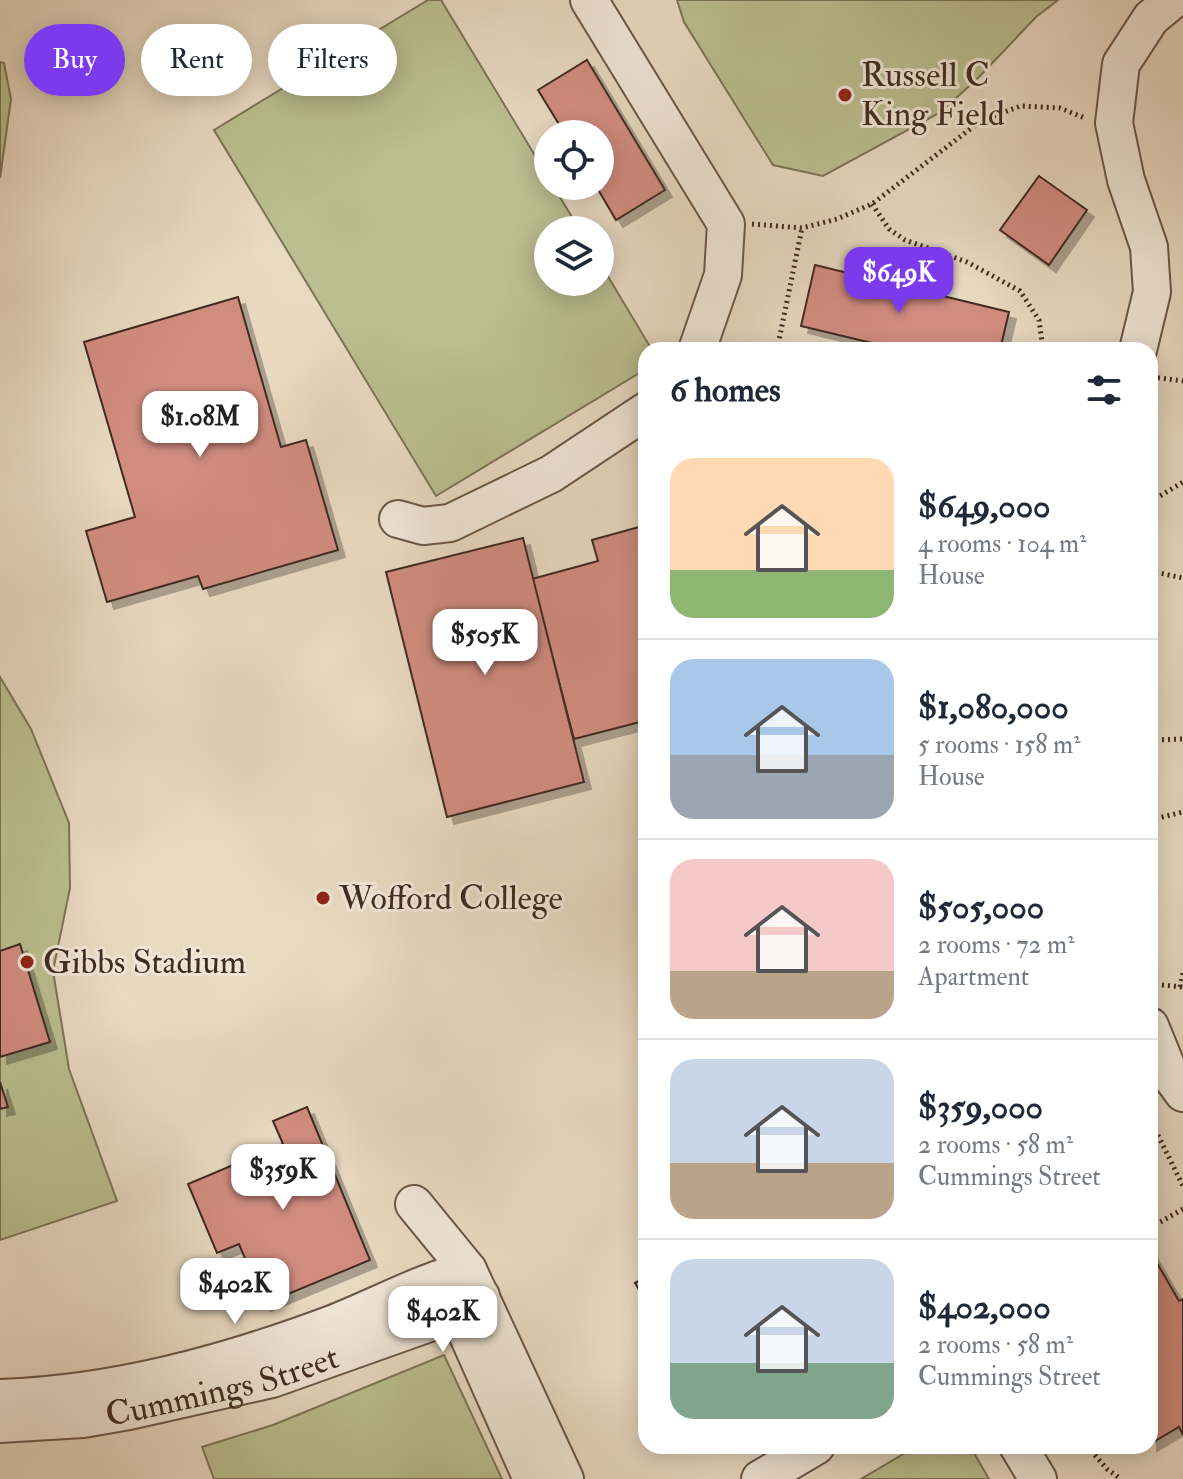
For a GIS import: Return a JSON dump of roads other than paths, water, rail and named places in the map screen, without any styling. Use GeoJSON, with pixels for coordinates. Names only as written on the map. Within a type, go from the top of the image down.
{"type":"FeatureCollection","features":[{"type":"Feature","properties":{"kind":"street"},"geometry":{"type":"LineString","coordinates":[[589,0],[726,224],[723,275],[700,342]]}},
{"type":"Feature","properties":{"kind":"street"},"geometry":{"type":"LineString","coordinates":[[1140,342],[1152,292],[1149,247],[1126,180],[1114,123],[1121,64],[1151,18],[1173,0]]}},
{"type":"Feature","properties":{"kind":"street"},"geometry":{"type":"LineString","coordinates":[[398,519],[423,526],[450,523],[551,474],[638,416]]}},
{"type":"Feature","properties":{"kind":"street"},"geometry":{"type":"LineString","coordinates":[[1158,1046],[1170,1075],[1183,1093]]}},
{"type":"Feature","properties":{"kind":"street"},"geometry":{"type":"LineString","coordinates":[[462,1288],[532,1479]]}},
{"type":"Feature","properties":{"kind":"street"},"geometry":{"type":"LineString","coordinates":[[462,1288],[565,1479]]}},
{"type":"Feature","properties":{"kind":"street","name":"Cummings Street"},"geometry":{"type":"LineString","coordinates":[[0,1424],[83,1419],[172,1388],[236,1357],[334,1323],[462,1288]]}},
{"type":"Feature","properties":{"kind":"street","name":"Cummings Street"},"geometry":{"type":"LineString","coordinates":[[0,1398],[172,1388]]}},
{"type":"Feature","properties":{"kind":"street"},"geometry":{"type":"LineString","coordinates":[[760,1479],[802,1454]]}},
{"type":"Feature","properties":{"kind":"street"},"geometry":{"type":"LineString","coordinates":[[1023,1454],[1038,1479]]}},
{"type":"Feature","properties":{"kind":"place","name":"Russell C King Field"},"geometry":{"type":"Point","coordinates":[845,95]}},
{"type":"Feature","properties":{"kind":"place","name":"Wofford College"},"geometry":{"type":"Point","coordinates":[323,898]}},
{"type":"Feature","properties":{"kind":"place","name":"Gibbs Stadium"},"geometry":{"type":"Point","coordinates":[27,962]}}]}
